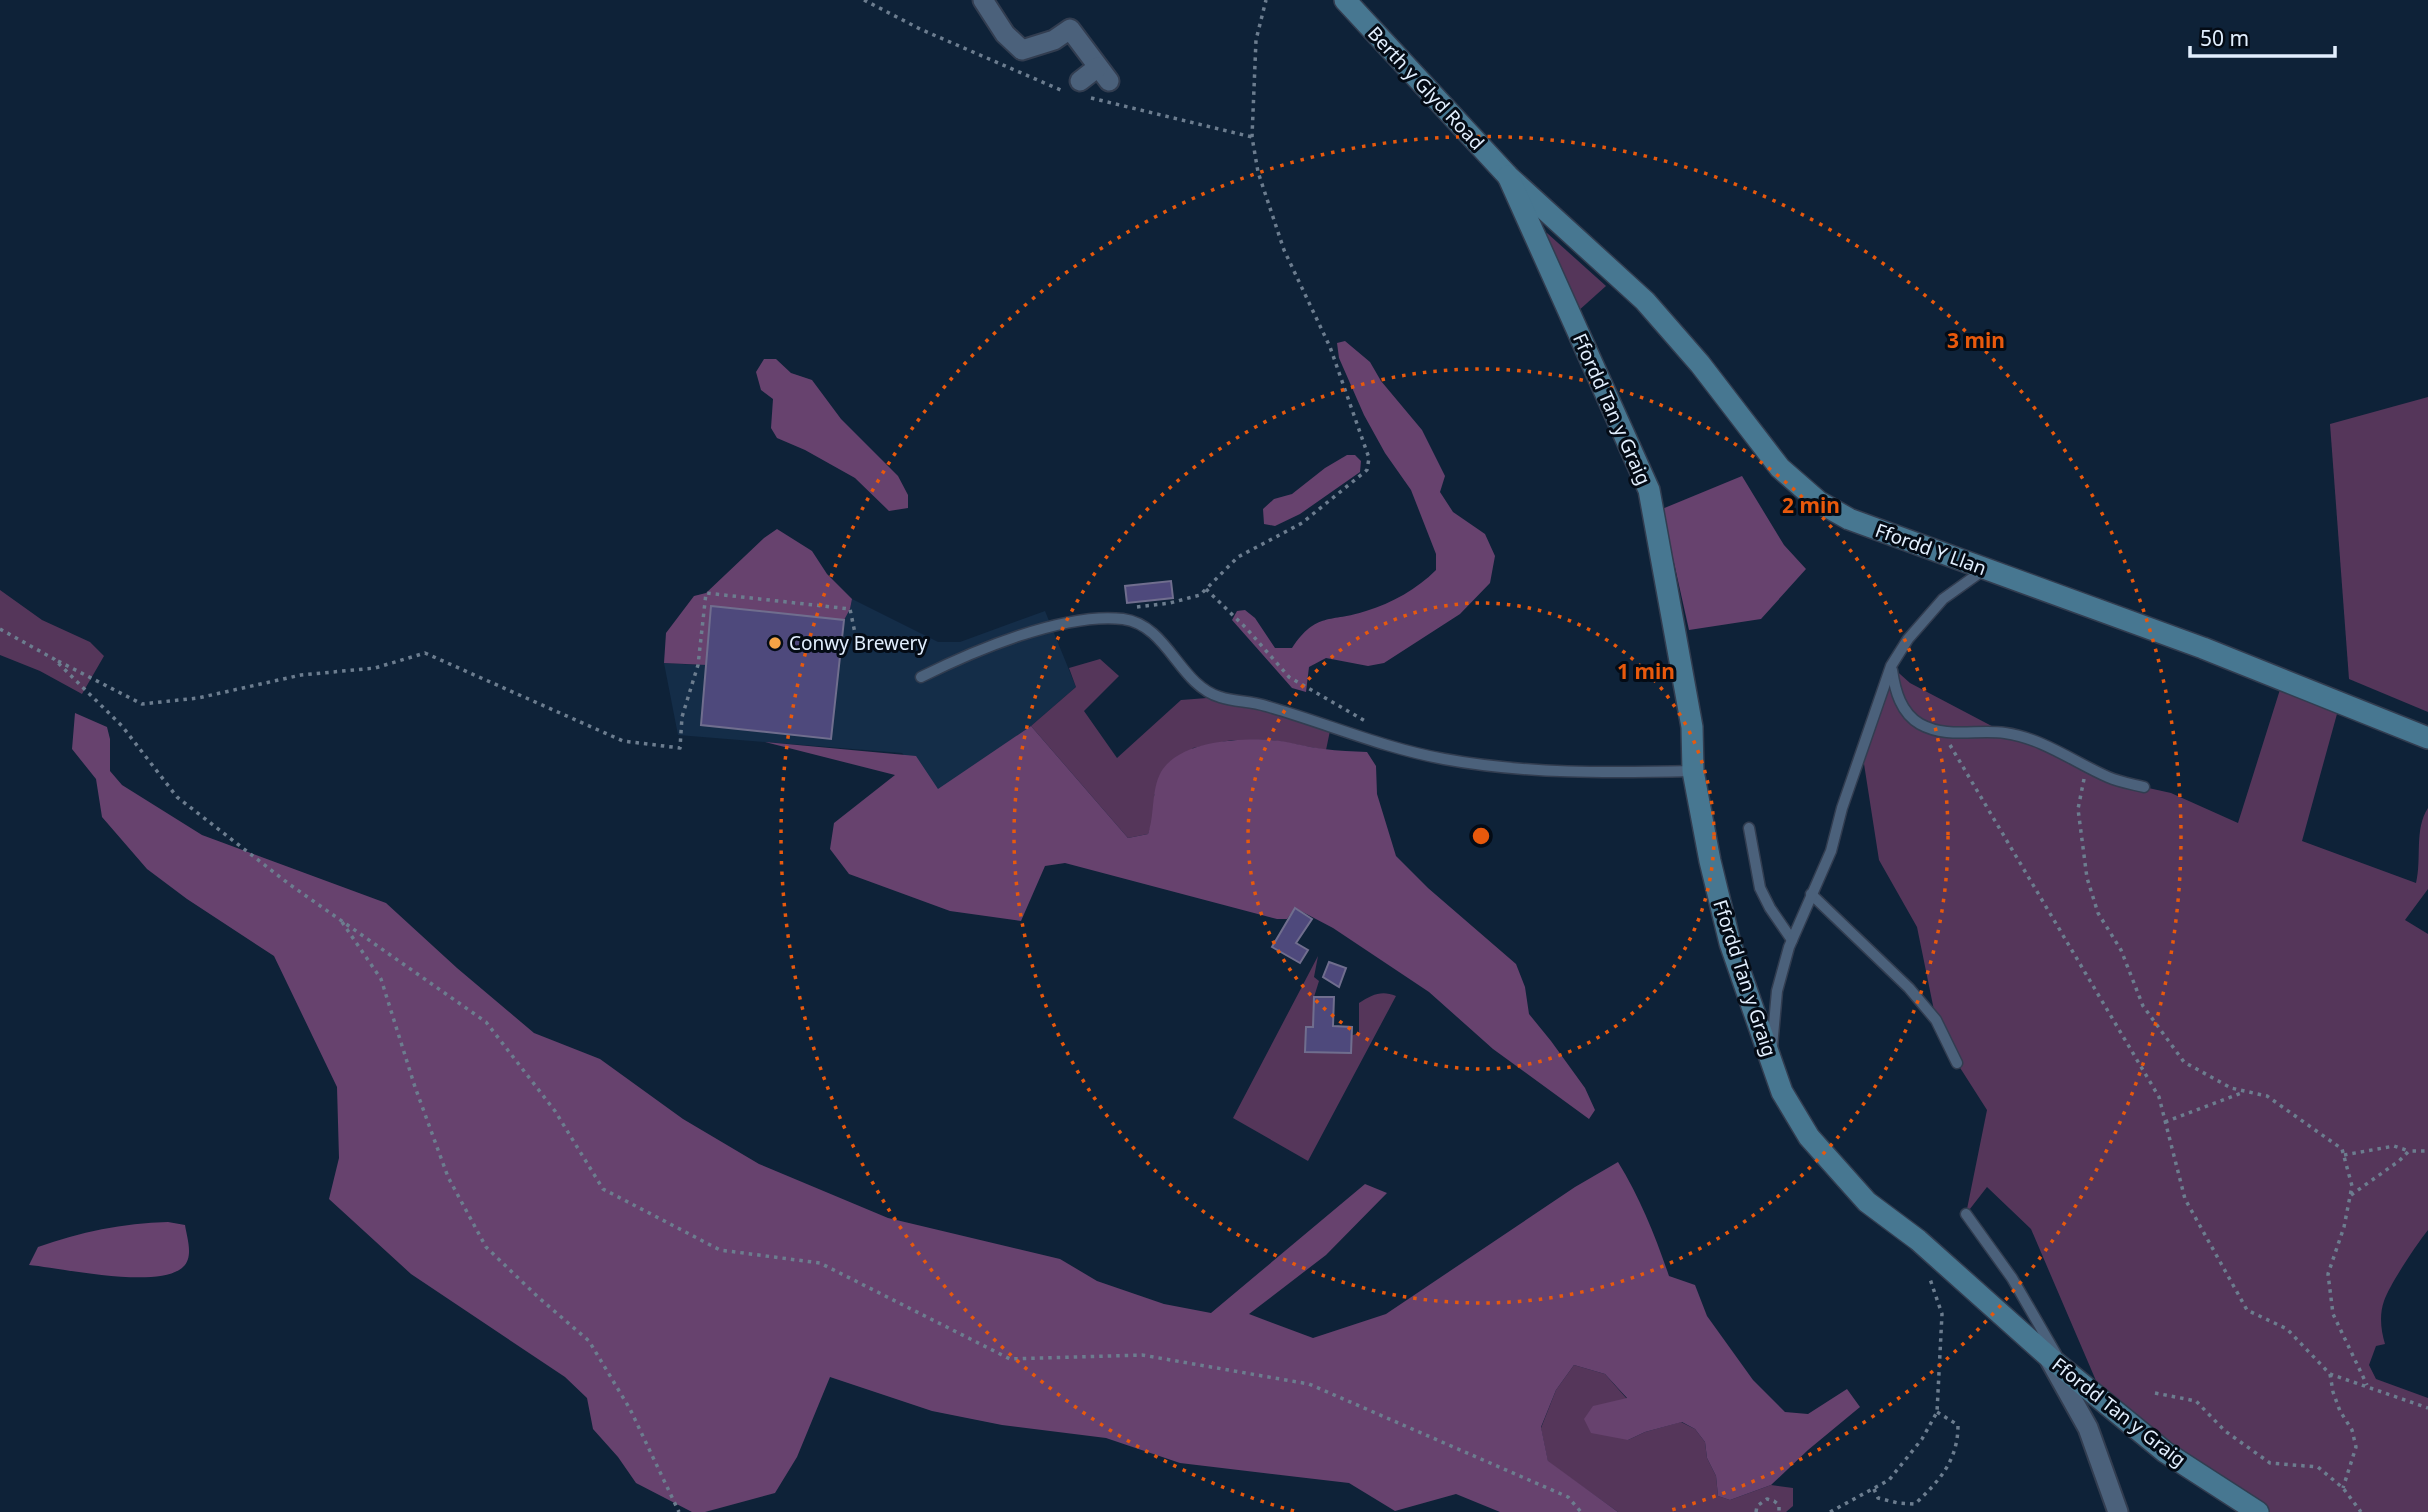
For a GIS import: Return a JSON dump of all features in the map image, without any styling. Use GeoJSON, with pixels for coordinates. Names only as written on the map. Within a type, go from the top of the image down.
{"type":"FeatureCollection","features":[{"type":"Feature","properties":{"kind":"street"},"geometry":{"type":"LineString","coordinates":[[983,0],[1005,34],[1022,50],[1054,40],[1070,29],[1103,74],[1078,90]]}},
{"type":"Feature","properties":{"kind":"street","name":"Berth y Glyd Road"},"geometry":{"type":"LineString","coordinates":[[1345,0],[1507,176]]}},
{"type":"Feature","properties":{"kind":"street","name":"Ffordd Y Llan"},"geometry":{"type":"LineString","coordinates":[[1507,176],[1645,301],[1700,364],[1780,468],[1819,502],[1849,519],[2203,648],[2428,738]]}},
{"type":"Feature","properties":{"kind":"street","name":"Ffordd Tan y Graig"},"geometry":{"type":"LineString","coordinates":[[1507,176],[1649,490],[1692,727],[1693,771],[1710,861],[1730,943],[1782,1092],[1809,1138],[1867,1202],[1918,1240],[2049,1357],[2165,1452],[2258,1512]]}},
{"type":"Feature","properties":{"kind":"street"},"geometry":{"type":"LineString","coordinates":[[2049,1357],[2088,1428],[2118,1512]]}},
{"type":"Feature","properties":{"kind":"lane"},"geometry":{"type":"LineString","coordinates":[[1770,1060],[1777,991],[1792,940],[1831,851],[1842,808],[1891,666],[1908,639],[1943,599],[1986,569]]}},
{"type":"Feature","properties":{"kind":"lane"},"geometry":{"type":"LineString","coordinates":[[921,677],[954,661],[1045,627],[1125,619],[1141,625],[1155,635],[1203,690],[1220,697],[1264,705],[1395,748],[1445,759],[1535,770],[1615,773],[1693,771]]}},
{"type":"Feature","properties":{"kind":"lane"},"geometry":{"type":"LineString","coordinates":[[1891,666],[1894,688],[1903,709],[1919,724],[1955,734],[2005,733],[2031,739],[2110,778],[2144,787]]}},
{"type":"Feature","properties":{"kind":"lane"},"geometry":{"type":"LineString","coordinates":[[1749,828],[1760,888],[1792,940]]}},
{"type":"Feature","properties":{"kind":"lane"},"geometry":{"type":"LineString","coordinates":[[1811,894],[1909,988],[1936,1020],[1957,1063]]}},
{"type":"Feature","properties":{"kind":"lane"},"geometry":{"type":"LineString","coordinates":[[1966,1214],[2012,1278],[2066,1371]]}},
{"type":"Feature","properties":{"kind":"path"},"geometry":{"type":"LineString","coordinates":[[864,0],[920,29],[1078,90],[1252,137]]}},
{"type":"Feature","properties":{"kind":"path"},"geometry":{"type":"LineString","coordinates":[[1134,607],[1170,603],[1200,595],[1238,557],[1302,523],[1367,470],[1368,458],[1330,347],[1284,250],[1258,172],[1252,137],[1256,40],[1266,0]]}},
{"type":"Feature","properties":{"kind":"path"},"geometry":{"type":"LineString","coordinates":[[1206,589],[1247,629],[1289,677],[1375,727],[1371,739]]}},
{"type":"Feature","properties":{"kind":"path"},"geometry":{"type":"LineString","coordinates":[[0,629],[142,704],[198,698],[301,675],[375,668],[425,653],[623,741],[680,748],[682,717],[698,665],[706,593],[850,609],[857,643]]}},
{"type":"Feature","properties":{"kind":"path"},"geometry":{"type":"LineString","coordinates":[[54,659],[122,726],[177,797],[289,884],[486,1022],[555,1111],[603,1189],[719,1250],[820,1264],[1010,1359],[1142,1355],[1309,1384],[1568,1497],[1581,1512]]}},
{"type":"Feature","properties":{"kind":"path"},"geometry":{"type":"LineString","coordinates":[[1942,732],[2159,1097],[2185,1199],[2248,1310],[2287,1329],[2330,1374],[2428,1408]]}},
{"type":"Feature","properties":{"kind":"path"},"geometry":{"type":"LineString","coordinates":[[2086,766],[2077,809],[2087,878],[2098,913],[2121,950],[2143,1006],[2184,1062],[2231,1088],[2267,1096],[2342,1149],[2352,1185],[2344,1227],[2328,1274],[2333,1314],[2368,1387]]}},
{"type":"Feature","properties":{"kind":"path"},"geometry":{"type":"LineString","coordinates":[[341,920],[381,979],[447,1177],[486,1247],[589,1341],[630,1409],[679,1512]]}},
{"type":"Feature","properties":{"kind":"path"},"geometry":{"type":"LineString","coordinates":[[2165,1122],[2246,1091]]}},
{"type":"Feature","properties":{"kind":"path"},"geometry":{"type":"LineString","coordinates":[[2344,1155],[2394,1146],[2409,1151],[2428,1151]]}},
{"type":"Feature","properties":{"kind":"path"},"geometry":{"type":"LineString","coordinates":[[2350,1195],[2409,1151]]}},
{"type":"Feature","properties":{"kind":"path"},"geometry":{"type":"LineString","coordinates":[[1830,1512],[1889,1480],[1922,1439],[1937,1412],[1942,1314],[1930,1277]]}},
{"type":"Feature","properties":{"kind":"path"},"geometry":{"type":"LineString","coordinates":[[2330,1374],[2333,1392],[2340,1411],[2352,1430],[2356,1447],[2343,1488]]}},
{"type":"Feature","properties":{"kind":"path"},"geometry":{"type":"LineString","coordinates":[[2155,1393],[2196,1401],[2225,1431],[2270,1463],[2318,1468],[2343,1488],[2361,1512]]}},
{"type":"Feature","properties":{"kind":"path"},"geometry":{"type":"LineString","coordinates":[[1874,1489],[1878,1498],[1914,1504],[1940,1481],[1958,1443],[1958,1425],[1937,1412]]}},
{"type":"Feature","properties":{"kind":"path"},"geometry":{"type":"LineString","coordinates":[[1756,1512],[1757,1506],[1767,1499],[1779,1506],[1779,1512]]}},
{"type":"Feature","properties":{"kind":"shaded area"},"geometry":{"type":"Polygon","coordinates":[[[1547,233],[1606,286],[1577,312],[1543,237],[1547,233]]]}},
{"type":"Feature","properties":{"kind":"shaded area"},"geometry":{"type":"Polygon","coordinates":[[[1345,341],[1370,362],[1381,381],[1422,430],[1445,476],[1440,492],[1453,512],[1485,534],[1495,556],[1490,583],[1460,614],[1384,663],[1368,666],[1326,658],[1309,667],[1306,692],[1292,688],[1232,620],[1237,611],[1245,610],[1255,618],[1275,648],[1292,648],[1309,628],[1317,623],[1354,615],[1385,604],[1404,595],[1436,570],[1436,554],[1411,490],[1385,453],[1364,415],[1339,358],[1337,343],[1345,341]]]}},
{"type":"Feature","properties":{"kind":"shaded area"},"geometry":{"type":"Polygon","coordinates":[[[764,359],[776,359],[791,373],[812,380],[841,419],[898,476],[908,495],[908,508],[889,511],[855,478],[777,438],[771,428],[773,399],[761,390],[756,372],[764,359]]]}},
{"type":"Feature","properties":{"kind":"shaded area"},"geometry":{"type":"Polygon","coordinates":[[[2428,397],[2428,712],[2349,679],[2330,424],[2428,397]]]}},
{"type":"Feature","properties":{"kind":"shaded area"},"geometry":{"type":"Polygon","coordinates":[[[1347,455],[1355,455],[1361,461],[1360,472],[1300,514],[1275,526],[1264,524],[1263,509],[1274,499],[1292,494],[1325,468],[1347,455]]]}},
{"type":"Feature","properties":{"kind":"shaded area"},"geometry":{"type":"Polygon","coordinates":[[[1742,476],[1784,545],[1806,569],[1761,619],[1689,630],[1662,509],[1742,476]]]}},
{"type":"Feature","properties":{"kind":"shaded area"},"geometry":{"type":"Polygon","coordinates":[[[777,529],[812,551],[827,574],[852,599],[844,620],[711,606],[707,665],[664,663],[666,633],[694,596],[706,593],[777,529]]]}},
{"type":"Feature","properties":{"kind":"shaded area"},"geometry":{"type":"Polygon","coordinates":[[[0,590],[42,620],[90,642],[104,656],[82,694],[40,671],[0,655],[0,590]]]}},
{"type":"Feature","properties":{"kind":"shaded area"},"geometry":{"type":"Polygon","coordinates":[[[706,593],[850,609],[852,599],[938,642],[960,642],[1045,611],[1076,687],[1031,726],[938,790],[902,753],[678,735],[664,663],[698,665],[706,593]]]}},
{"type":"Feature","properties":{"kind":"shaded area"},"geometry":{"type":"Polygon","coordinates":[[[1100,659],[1119,676],[1084,711],[1117,758],[1181,700],[1220,697],[1331,726],[1326,750],[1272,740],[1232,740],[1193,748],[1154,795],[1154,818],[1148,834],[1128,838],[1031,726],[1076,687],[1069,668],[1100,659]]]}},
{"type":"Feature","properties":{"kind":"shaded area"},"geometry":{"type":"Polygon","coordinates":[[[1891,666],[1910,683],[2005,733],[2144,787],[2171,793],[2238,823],[2283,680],[2340,703],[2302,841],[2416,883],[2421,825],[2428,808],[2428,889],[2405,920],[2428,934],[2428,1230],[2387,1294],[2381,1317],[2385,1344],[2376,1346],[2369,1365],[2376,1379],[2428,1398],[2428,1512],[2258,1512],[2106,1404],[2031,1229],[1987,1187],[1966,1214],[1987,1110],[1957,1063],[1936,1020],[1917,927],[1879,860],[1862,751],[1891,666]]]}},
{"type":"Feature","properties":{"kind":"shaded area"},"geometry":{"type":"Polygon","coordinates":[[[75,713],[107,727],[110,739],[110,771],[122,785],[202,835],[386,903],[534,1033],[600,1059],[683,1119],[759,1164],[888,1218],[1060,1259],[1097,1281],[1164,1304],[1211,1313],[1365,1184],[1387,1193],[1326,1255],[1249,1314],[1313,1338],[1386,1314],[1575,1187],[1618,1162],[1646,1217],[1669,1276],[1695,1285],[1707,1316],[1753,1380],[1785,1412],[1808,1414],[1847,1389],[1860,1407],[1771,1485],[1730,1500],[1718,1496],[1716,1476],[1707,1458],[1705,1442],[1695,1429],[1682,1422],[1645,1432],[1628,1440],[1591,1433],[1584,1419],[1593,1406],[1627,1398],[1605,1374],[1574,1365],[1556,1390],[1541,1427],[1548,1461],[1618,1512],[1500,1512],[1456,1494],[1395,1511],[1349,1483],[1180,1463],[1106,1438],[1002,1425],[932,1411],[830,1377],[797,1457],[775,1493],[705,1512],[692,1512],[636,1483],[618,1457],[593,1429],[587,1398],[565,1377],[411,1274],[329,1199],[339,1158],[337,1087],[274,956],[187,899],[147,869],[102,817],[96,779],[72,749],[75,713]]]}},
{"type":"Feature","properties":{"kind":"shaded area"},"geometry":{"type":"Polygon","coordinates":[[[1031,726],[1128,838],[1148,834],[1161,772],[1181,754],[1195,748],[1227,741],[1257,740],[1329,750],[1367,752],[1376,766],[1377,794],[1396,856],[1428,888],[1516,964],[1525,987],[1529,1014],[1585,1088],[1595,1110],[1589,1119],[1493,1049],[1429,992],[1333,928],[1295,908],[1287,919],[1277,919],[1065,863],[1045,866],[1021,921],[950,911],[849,874],[830,849],[834,823],[895,775],[765,742],[916,756],[938,789],[1031,726]]]}},
{"type":"Feature","properties":{"kind":"shaded area"},"geometry":{"type":"Polygon","coordinates":[[[1318,956],[1314,977],[1319,981],[1314,997],[1313,1027],[1306,1027],[1305,1052],[1359,1033],[1359,1003],[1377,994],[1396,996],[1308,1161],[1233,1118],[1318,956]]]}},
{"type":"Feature","properties":{"kind":"shaded area"},"geometry":{"type":"Polygon","coordinates":[[[168,1222],[185,1225],[189,1247],[186,1263],[171,1274],[153,1277],[109,1276],[29,1265],[38,1247],[54,1242],[118,1226],[168,1222]]]}},
{"type":"Feature","properties":{"kind":"shaded area"},"geometry":{"type":"Polygon","coordinates":[[[1574,1365],[1605,1374],[1627,1399],[1628,1440],[1645,1432],[1681,1422],[1695,1429],[1705,1442],[1707,1458],[1716,1476],[1718,1496],[1730,1500],[1771,1485],[1793,1488],[1793,1506],[1786,1512],[1618,1512],[1548,1462],[1541,1428],[1556,1390],[1574,1365]]]}},
{"type":"Feature","properties":{"kind":"building"},"geometry":{"type":"Polygon","coordinates":[[[1171,581],[1173,598],[1127,603],[1125,586],[1171,581]]]}},
{"type":"Feature","properties":{"kind":"building"},"geometry":{"type":"Polygon","coordinates":[[[711,606],[844,620],[831,739],[701,725],[711,606]]]}},
{"type":"Feature","properties":{"kind":"building"},"geometry":{"type":"Polygon","coordinates":[[[1295,908],[1312,919],[1296,943],[1308,950],[1300,963],[1272,947],[1295,908]]]}},
{"type":"Feature","properties":{"kind":"building"},"geometry":{"type":"Polygon","coordinates":[[[1329,962],[1346,968],[1339,987],[1323,977],[1329,962]]]}},
{"type":"Feature","properties":{"kind":"building"},"geometry":{"type":"Polygon","coordinates":[[[1314,997],[1334,997],[1333,1026],[1352,1027],[1351,1053],[1305,1052],[1306,1027],[1313,1027],[1314,997]]]}},
{"type":"Feature","properties":{"kind":"place","name":"Conwy Brewery"},"geometry":{"type":"Point","coordinates":[775,643]}}]}
